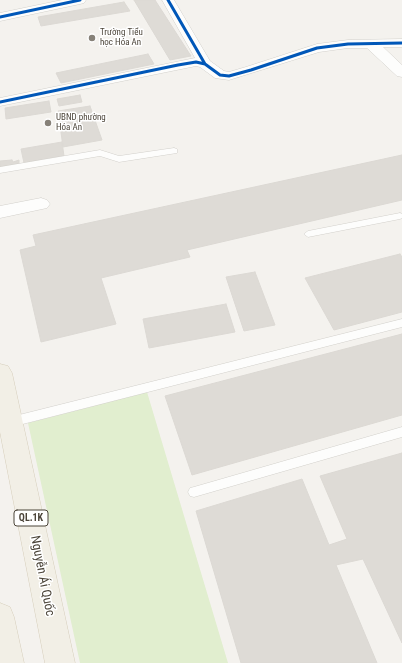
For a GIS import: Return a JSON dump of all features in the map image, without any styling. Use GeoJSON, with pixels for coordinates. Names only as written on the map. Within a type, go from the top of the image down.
{"type":"FeatureCollection","features":[{"type":"Feature","properties":{"kind":"main road","name":"Nguyễn Ái Quốc"},"geometry":{"type":"LineString","coordinates":[[0,372],[60,663]]}},
{"type":"Feature","properties":{"kind":"main road"},"geometry":{"type":"LineString","coordinates":[[0,616],[9,663]]}},
{"type":"Feature","properties":{"kind":"street"},"geometry":{"type":"LineString","coordinates":[[0,17],[80,0]]}},
{"type":"Feature","properties":{"kind":"street"},"geometry":{"type":"LineString","coordinates":[[168,0],[205,64],[220,75],[229,76],[251,70],[317,48],[348,44],[402,43]]}},
{"type":"Feature","properties":{"kind":"street"},"geometry":{"type":"LineString","coordinates":[[371,44],[402,73]]}},
{"type":"Feature","properties":{"kind":"street"},"geometry":{"type":"LineString","coordinates":[[0,102],[178,65],[196,62],[205,64]]}},
{"type":"Feature","properties":{"kind":"street"},"geometry":{"type":"LineString","coordinates":[[0,212],[41,204]]}},
{"type":"Feature","properties":{"kind":"lane"},"geometry":{"type":"LineString","coordinates":[[0,170],[100,153],[119,159],[174,150]]}},
{"type":"Feature","properties":{"kind":"lane"},"geometry":{"type":"LineString","coordinates":[[308,234],[401,217]]}},
{"type":"Feature","properties":{"kind":"lane"},"geometry":{"type":"LineString","coordinates":[[11,422],[402,322]]}},
{"type":"Feature","properties":{"kind":"lane"},"geometry":{"type":"LineString","coordinates":[[194,492],[402,432]]}},
{"type":"Feature","properties":{"kind":"green space"},"geometry":{"type":"Polygon","coordinates":[[[147,392],[228,663],[80,663],[28,423],[147,392]]]}},
{"type":"Feature","properties":{"kind":"building"},"geometry":{"type":"Polygon","coordinates":[[[134,0],[155,0],[191,56],[170,60],[134,0]]]}},
{"type":"Feature","properties":{"kind":"building"},"geometry":{"type":"Polygon","coordinates":[[[124,2],[130,11],[41,26],[38,17],[124,2]]]}},
{"type":"Feature","properties":{"kind":"building"},"geometry":{"type":"Polygon","coordinates":[[[148,54],[154,64],[61,83],[56,73],[148,54]]]}},
{"type":"Feature","properties":{"kind":"building"},"geometry":{"type":"Polygon","coordinates":[[[80,95],[82,102],[59,106],[57,99],[80,95]]]}},
{"type":"Feature","properties":{"kind":"building"},"geometry":{"type":"Polygon","coordinates":[[[49,101],[51,112],[6,119],[5,108],[49,101]]]}},
{"type":"Feature","properties":{"kind":"building"},"geometry":{"type":"Polygon","coordinates":[[[90,106],[102,140],[63,147],[58,111],[90,106]]]}},
{"type":"Feature","properties":{"kind":"building"},"geometry":{"type":"Polygon","coordinates":[[[62,142],[64,156],[24,163],[21,149],[62,142]]]}},
{"type":"Feature","properties":{"kind":"building"},"geometry":{"type":"Polygon","coordinates":[[[402,155],[402,200],[187,250],[190,257],[101,278],[116,324],[41,342],[20,250],[36,246],[33,235],[402,155]]]}},
{"type":"Feature","properties":{"kind":"building"},"geometry":{"type":"Polygon","coordinates":[[[12,160],[13,162],[19,160],[19,164],[0,167],[0,161],[12,160]]]}},
{"type":"Feature","properties":{"kind":"building"},"geometry":{"type":"Polygon","coordinates":[[[400,254],[402,257],[402,312],[334,330],[305,278],[400,254]]]}},
{"type":"Feature","properties":{"kind":"building"},"geometry":{"type":"Polygon","coordinates":[[[255,272],[275,325],[244,331],[226,277],[255,272]]]}},
{"type":"Feature","properties":{"kind":"building"},"geometry":{"type":"Polygon","coordinates":[[[226,304],[235,332],[149,348],[143,319],[226,304]]]}},
{"type":"Feature","properties":{"kind":"building"},"geometry":{"type":"Polygon","coordinates":[[[402,334],[402,415],[192,475],[165,396],[402,334]]]}},
{"type":"Feature","properties":{"kind":"building"},"geometry":{"type":"Polygon","coordinates":[[[402,453],[402,643],[363,559],[336,565],[377,663],[241,663],[196,511],[302,479],[329,545],[347,539],[320,476],[402,453]]]}},
{"type":"Feature","properties":{"kind":"cycle path"},"geometry":{"type":"LineString","coordinates":[[0,17],[80,0]]}},
{"type":"Feature","properties":{"kind":"cycle path"},"geometry":{"type":"LineString","coordinates":[[168,0],[205,64],[220,75],[229,76],[251,70],[317,48],[348,44],[402,43]]}},
{"type":"Feature","properties":{"kind":"cycle path"},"geometry":{"type":"LineString","coordinates":[[0,102],[178,65],[196,62],[205,64]]}},
{"type":"Feature","properties":{"kind":"place","name":"Trường Tiểu học Hóa An"},"geometry":{"type":"Point","coordinates":[92,38]}},
{"type":"Feature","properties":{"kind":"place","name":"UBND phường Hóa An"},"geometry":{"type":"Point","coordinates":[48,123]}}]}
